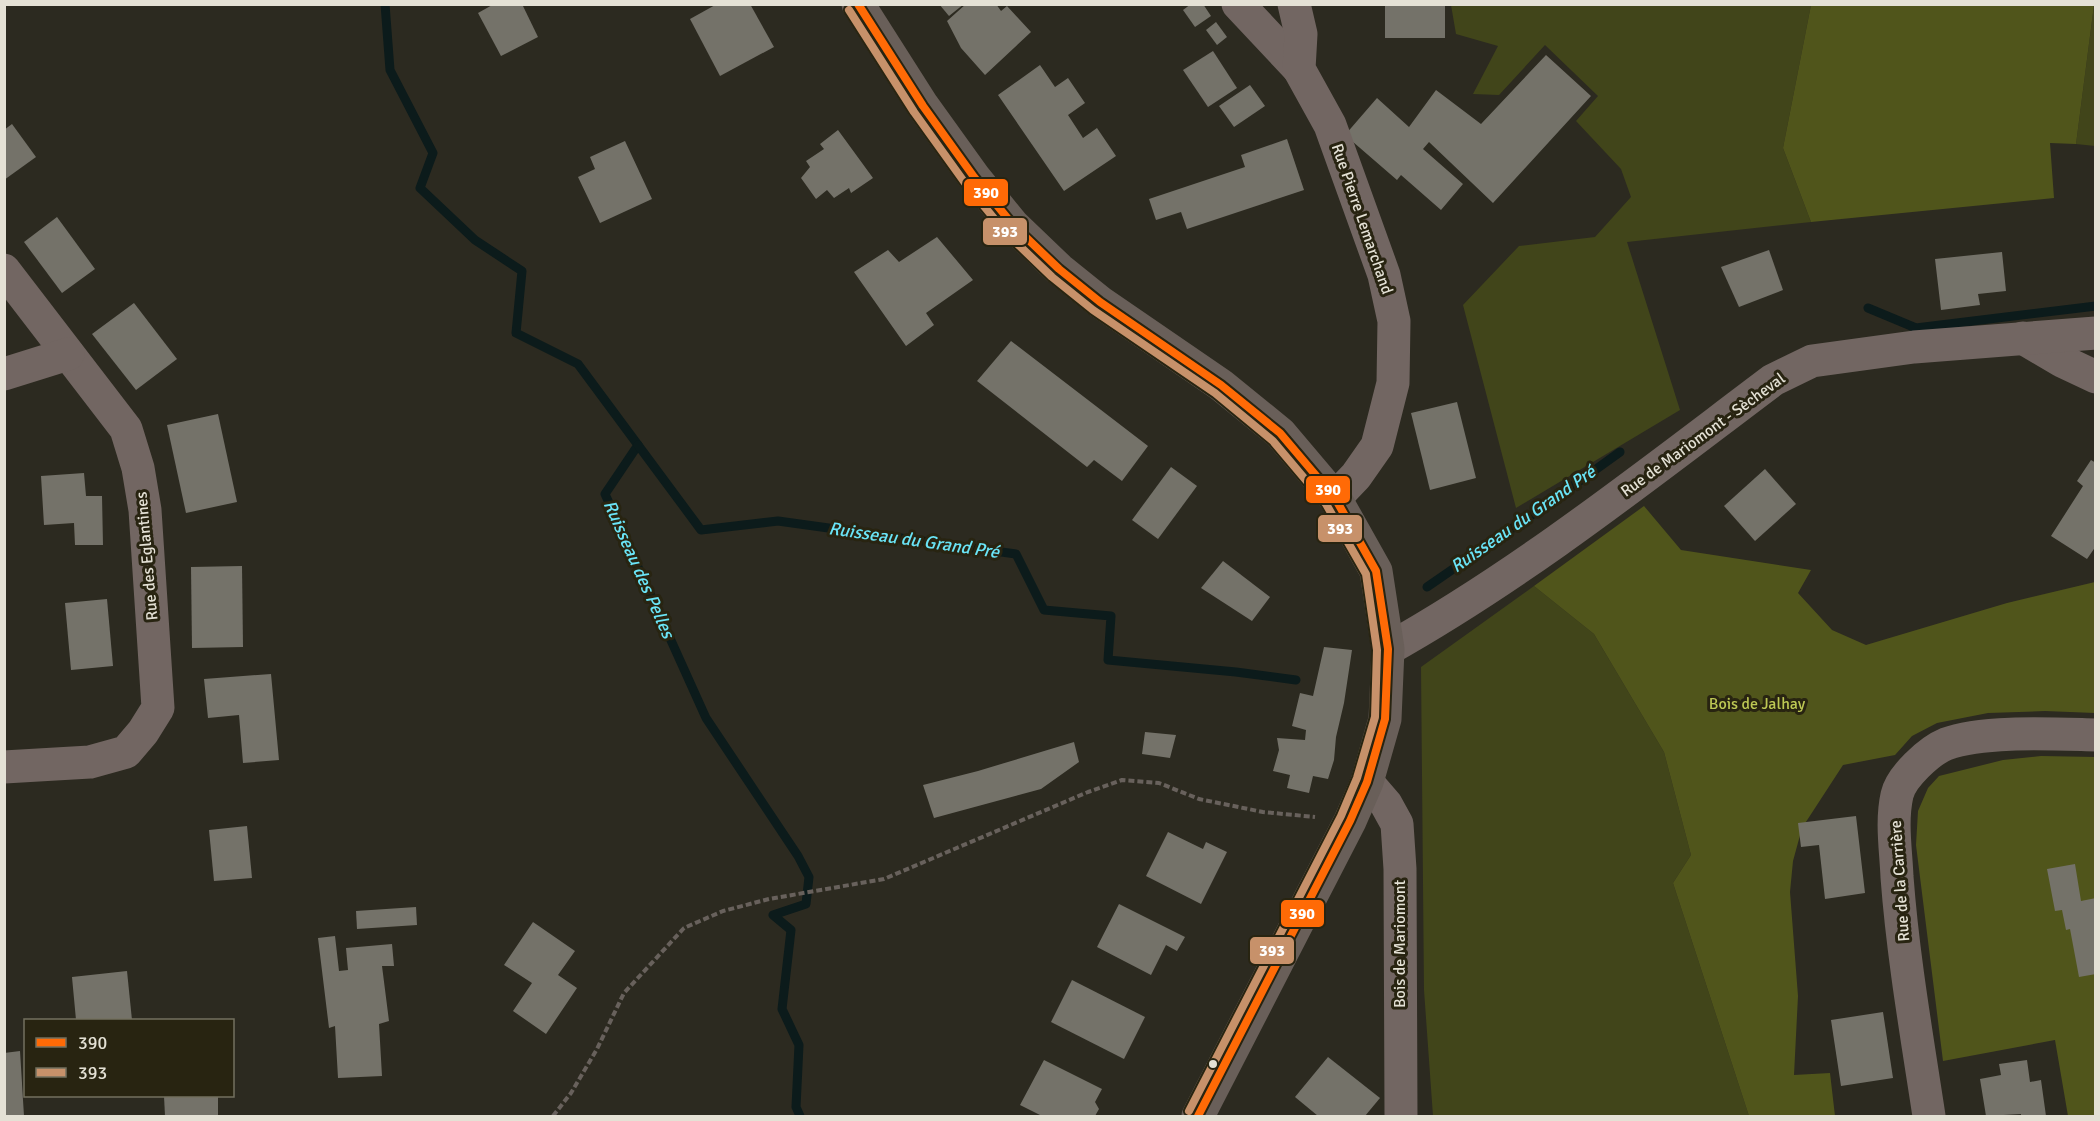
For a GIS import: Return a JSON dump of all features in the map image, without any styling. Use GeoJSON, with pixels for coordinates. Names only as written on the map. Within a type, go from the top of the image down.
{"type":"FeatureCollection","features":[{"type":"Feature","properties":{"kind":"main road"},"geometry":{"type":"LineString","coordinates":[[858,4],[923,106],[974,177],[1013,225],[1059,269],[1100,302],[1221,385],[1280,433],[1335,498],[1376,571],[1388,649],[1385,719],[1367,782],[1350,821],[1198,1116]]}},
{"type":"Feature","properties":{"kind":"street","name":"Rue Pierre Lemarchand"},"geometry":{"type":"LineString","coordinates":[[1238,4],[1299,69],[1330,125],[1383,275],[1394,321],[1393,383],[1377,446],[1356,476],[1335,498]]}},
{"type":"Feature","properties":{"kind":"street"},"geometry":{"type":"LineString","coordinates":[[1294,4],[1301,34],[1299,69]]}},
{"type":"Feature","properties":{"kind":"street","name":"Rue des Eglantines"},"geometry":{"type":"LineString","coordinates":[[4,270],[126,429],[138,468],[145,510],[158,708],[143,732],[126,752],[90,762],[4,767]]}},
{"type":"Feature","properties":{"kind":"street","name":"Rue de Mariomont - Sècheval"},"geometry":{"type":"LineString","coordinates":[[1388,649],[1436,622],[1541,554],[1773,380],[1812,361],[1914,347],[2096,333]]}},
{"type":"Feature","properties":{"kind":"street"},"geometry":{"type":"LineString","coordinates":[[2023,338],[2062,361],[2096,376]]}},
{"type":"Feature","properties":{"kind":"street"},"geometry":{"type":"LineString","coordinates":[[4,374],[68,354]]}},
{"type":"Feature","properties":{"kind":"street","name":"Rue de la Carrière"},"geometry":{"type":"LineString","coordinates":[[1929,1116],[1901,929],[1894,826],[1897,794],[1909,772],[1944,745],[1968,738],[2024,734],[2096,735]]}},
{"type":"Feature","properties":{"kind":"street","name":"Bois de Mariomont"},"geometry":{"type":"LineString","coordinates":[[1367,782],[1386,804],[1397,824],[1400,869],[1401,1116]]}},
{"type":"Feature","properties":{"kind":"path"},"geometry":{"type":"LineString","coordinates":[[553,1116],[571,1093],[597,1049],[624,993],[684,928],[723,911],[814,890],[884,879],[1088,792],[1122,780],[1159,783],[1199,799],[1263,812],[1350,821]]}},
{"type":"Feature","properties":{"kind":"green space"},"geometry":{"type":"Polygon","coordinates":[[[1451,5],[1811,5],[1783,148],[1811,222],[1627,242],[1680,410],[1516,508],[1463,305],[1519,246],[1595,237],[1631,197],[1621,169],[1576,121],[1598,96],[1545,45],[1499,95],[1473,94],[1498,46],[1456,34],[1451,5]]]}},
{"type":"Feature","properties":{"kind":"green space"},"geometry":{"type":"Polygon","coordinates":[[[1811,5],[2094,5],[2076,144],[2050,143],[2054,198],[1811,222],[1783,148],[1811,5]]]}},
{"type":"Feature","properties":{"kind":"green space"},"geometry":{"type":"Polygon","coordinates":[[[2095,5],[2095,146],[2076,144],[2095,5]]]}},
{"type":"Feature","properties":{"kind":"green space","name":"Bois de Jalhay"},"geometry":{"type":"Polygon","coordinates":[[[1644,506],[1681,550],[1811,570],[1798,593],[1832,630],[1866,645],[2007,603],[2095,582],[2095,713],[2045,711],[1988,713],[1937,723],[1912,736],[1895,755],[1843,765],[1802,828],[1793,861],[1790,892],[1798,996],[1794,1075],[1830,1073],[1835,1116],[1749,1116],[1673,883],[1691,855],[1664,752],[1594,634],[1534,586],[1644,506]]]}},
{"type":"Feature","properties":{"kind":"green space"},"geometry":{"type":"Polygon","coordinates":[[[1534,586],[1594,634],[1664,752],[1691,855],[1673,883],[1749,1116],[1433,1116],[1424,990],[1421,667],[1534,586]]]}},
{"type":"Feature","properties":{"kind":"green space"},"geometry":{"type":"Polygon","coordinates":[[[2041,756],[2095,757],[2095,1116],[2068,1116],[2055,1040],[1943,1061],[1916,845],[1918,811],[1928,788],[1939,776],[2003,760],[2041,756]]]}},
{"type":"Feature","properties":{"kind":"building"},"geometry":{"type":"Polygon","coordinates":[[[494,4],[522,4],[538,37],[501,56],[478,13],[494,4]]]}},
{"type":"Feature","properties":{"kind":"building"},"geometry":{"type":"Polygon","coordinates":[[[717,4],[750,4],[774,47],[720,76],[690,19],[717,4]]]}},
{"type":"Feature","properties":{"kind":"building"},"geometry":{"type":"Polygon","coordinates":[[[939,4],[964,4],[949,16],[939,4]]]}},
{"type":"Feature","properties":{"kind":"building"},"geometry":{"type":"Polygon","coordinates":[[[966,4],[996,4],[1001,11],[1007,6],[1031,32],[985,75],[961,48],[947,21],[966,4]]]}},
{"type":"Feature","properties":{"kind":"building"},"geometry":{"type":"Polygon","coordinates":[[[1191,4],[1203,4],[1211,16],[1195,27],[1183,10],[1191,4]]]}},
{"type":"Feature","properties":{"kind":"building"},"geometry":{"type":"Polygon","coordinates":[[[1385,4],[1445,4],[1445,38],[1385,38],[1385,4]]]}},
{"type":"Feature","properties":{"kind":"building"},"geometry":{"type":"Polygon","coordinates":[[[1216,22],[1227,37],[1217,45],[1206,30],[1216,22]]]}},
{"type":"Feature","properties":{"kind":"building"},"geometry":{"type":"Polygon","coordinates":[[[1213,51],[1237,88],[1208,107],[1183,70],[1213,51]]]}},
{"type":"Feature","properties":{"kind":"building"},"geometry":{"type":"Polygon","coordinates":[[[1546,55],[1591,96],[1493,203],[1429,142],[1423,149],[1463,184],[1441,210],[1401,175],[1397,180],[1345,135],[1377,98],[1409,127],[1436,90],[1481,124],[1546,55]]]}},
{"type":"Feature","properties":{"kind":"building"},"geometry":{"type":"Polygon","coordinates":[[[1040,65],[1055,87],[1068,78],[1085,103],[1068,115],[1083,138],[1097,128],[1116,156],[1064,191],[998,95],[1040,65]]]}},
{"type":"Feature","properties":{"kind":"building"},"geometry":{"type":"Polygon","coordinates":[[[1250,85],[1265,106],[1234,127],[1219,106],[1250,85]]]}},
{"type":"Feature","properties":{"kind":"building"},"geometry":{"type":"Polygon","coordinates":[[[12,124],[36,157],[4,180],[4,130],[12,124]]]}},
{"type":"Feature","properties":{"kind":"building"},"geometry":{"type":"Polygon","coordinates":[[[838,130],[873,178],[851,193],[849,188],[834,198],[827,190],[816,199],[801,178],[810,167],[806,161],[824,149],[820,144],[838,130]]]}},
{"type":"Feature","properties":{"kind":"building"},"geometry":{"type":"Polygon","coordinates":[[[1287,139],[1304,190],[1187,229],[1181,212],[1156,220],[1149,199],[1245,167],[1241,155],[1287,139]]]}},
{"type":"Feature","properties":{"kind":"building"},"geometry":{"type":"Polygon","coordinates":[[[625,141],[652,199],[600,223],[578,177],[595,169],[590,157],[625,141]]]}},
{"type":"Feature","properties":{"kind":"building"},"geometry":{"type":"Polygon","coordinates":[[[57,217],[95,269],[62,293],[24,242],[57,217]]]}},
{"type":"Feature","properties":{"kind":"building"},"geometry":{"type":"Polygon","coordinates":[[[937,237],[973,280],[926,313],[934,325],[906,346],[854,272],[888,250],[899,262],[937,237]]]}},
{"type":"Feature","properties":{"kind":"building"},"geometry":{"type":"Polygon","coordinates":[[[1769,250],[1783,290],[1739,307],[1721,267],[1769,250]]]}},
{"type":"Feature","properties":{"kind":"building"},"geometry":{"type":"Polygon","coordinates":[[[2002,252],[2006,291],[1978,294],[1980,305],[1941,310],[1935,259],[2002,252]]]}},
{"type":"Feature","properties":{"kind":"building"},"geometry":{"type":"Polygon","coordinates":[[[134,303],[177,359],[136,390],[92,334],[134,303]]]}},
{"type":"Feature","properties":{"kind":"building"},"geometry":{"type":"Polygon","coordinates":[[[1011,341],[1148,446],[1122,481],[1094,460],[1087,467],[977,381],[1011,341]]]}},
{"type":"Feature","properties":{"kind":"building"},"geometry":{"type":"Polygon","coordinates":[[[1457,402],[1476,478],[1430,490],[1411,413],[1457,402]]]}},
{"type":"Feature","properties":{"kind":"building"},"geometry":{"type":"Polygon","coordinates":[[[218,414],[237,502],[186,513],[167,425],[218,414]]]}},
{"type":"Feature","properties":{"kind":"building"},"geometry":{"type":"Polygon","coordinates":[[[2091,460],[2096,463],[2096,546],[2087,559],[2051,536],[2083,486],[2077,481],[2091,460]]]}},
{"type":"Feature","properties":{"kind":"building"},"geometry":{"type":"Polygon","coordinates":[[[1171,467],[1197,486],[1158,539],[1132,520],[1171,467]]]}},
{"type":"Feature","properties":{"kind":"building"},"geometry":{"type":"Polygon","coordinates":[[[1765,469],[1796,504],[1755,541],[1724,506],[1765,469]]]}},
{"type":"Feature","properties":{"kind":"building"},"geometry":{"type":"Polygon","coordinates":[[[84,473],[86,496],[102,496],[103,545],[75,545],[74,523],[44,525],[41,476],[84,473]]]}},
{"type":"Feature","properties":{"kind":"building"},"geometry":{"type":"Polygon","coordinates":[[[1223,561],[1270,597],[1252,621],[1201,588],[1223,561]]]}},
{"type":"Feature","properties":{"kind":"building"},"geometry":{"type":"Polygon","coordinates":[[[242,566],[243,647],[192,648],[191,567],[242,566]]]}},
{"type":"Feature","properties":{"kind":"building"},"geometry":{"type":"Polygon","coordinates":[[[107,599],[113,666],[71,670],[65,603],[107,599]]]}},
{"type":"Feature","properties":{"kind":"building"},"geometry":{"type":"Polygon","coordinates":[[[1324,647],[1352,650],[1334,760],[1328,779],[1313,776],[1309,793],[1287,788],[1290,775],[1273,771],[1279,750],[1277,738],[1305,740],[1306,730],[1292,726],[1300,693],[1313,696],[1324,647]]]}},
{"type":"Feature","properties":{"kind":"building"},"geometry":{"type":"Polygon","coordinates":[[[271,674],[279,760],[243,763],[239,715],[208,718],[204,679],[271,674]]]}},
{"type":"Feature","properties":{"kind":"building"},"geometry":{"type":"Polygon","coordinates":[[[1145,732],[1176,735],[1170,758],[1142,754],[1145,732]]]}},
{"type":"Feature","properties":{"kind":"building"},"geometry":{"type":"Polygon","coordinates":[[[1074,742],[1079,762],[1041,789],[934,818],[923,785],[1074,742]]]}},
{"type":"Feature","properties":{"kind":"building"},"geometry":{"type":"Polygon","coordinates":[[[1856,816],[1865,893],[1825,899],[1819,845],[1801,847],[1798,823],[1856,816]]]}},
{"type":"Feature","properties":{"kind":"building"},"geometry":{"type":"Polygon","coordinates":[[[247,826],[252,878],[214,881],[209,830],[247,826]]]}},
{"type":"Feature","properties":{"kind":"building"},"geometry":{"type":"Polygon","coordinates":[[[1168,832],[1203,849],[1206,842],[1227,852],[1201,904],[1146,876],[1168,832]]]}},
{"type":"Feature","properties":{"kind":"building"},"geometry":{"type":"Polygon","coordinates":[[[2075,864],[2081,901],[2096,898],[2096,974],[2079,977],[2070,929],[2066,930],[2062,910],[2055,911],[2047,869],[2075,864]]]}},
{"type":"Feature","properties":{"kind":"building"},"geometry":{"type":"Polygon","coordinates":[[[1119,904],[1185,937],[1177,951],[1166,945],[1151,975],[1097,947],[1119,904]]]}},
{"type":"Feature","properties":{"kind":"building"},"geometry":{"type":"Polygon","coordinates":[[[416,907],[417,925],[357,929],[356,911],[416,907]]]}},
{"type":"Feature","properties":{"kind":"building"},"geometry":{"type":"Polygon","coordinates":[[[533,922],[575,951],[558,975],[577,988],[546,1034],[513,1011],[532,983],[504,965],[533,922]]]}},
{"type":"Feature","properties":{"kind":"building"},"geometry":{"type":"Polygon","coordinates":[[[335,936],[339,971],[348,970],[346,948],[392,944],[394,966],[382,966],[389,1021],[379,1024],[382,1076],[338,1078],[335,1026],[329,1028],[318,938],[335,936]]]}},
{"type":"Feature","properties":{"kind":"building"},"geometry":{"type":"Polygon","coordinates":[[[127,971],[132,1019],[76,1019],[72,977],[127,971]]]}},
{"type":"Feature","properties":{"kind":"building"},"geometry":{"type":"Polygon","coordinates":[[[1072,980],[1145,1017],[1124,1059],[1051,1022],[1072,980]]]}},
{"type":"Feature","properties":{"kind":"building"},"geometry":{"type":"Polygon","coordinates":[[[1883,1012],[1893,1078],[1841,1086],[1831,1020],[1883,1012]]]}},
{"type":"Feature","properties":{"kind":"building"},"geometry":{"type":"Polygon","coordinates":[[[20,1051],[24,1116],[4,1116],[4,1053],[20,1051]]]}},
{"type":"Feature","properties":{"kind":"building"},"geometry":{"type":"Polygon","coordinates":[[[1328,1057],[1380,1098],[1365,1116],[1318,1116],[1295,1097],[1328,1057]]]}},
{"type":"Feature","properties":{"kind":"building"},"geometry":{"type":"Polygon","coordinates":[[[1044,1060],[1102,1089],[1095,1102],[1099,1109],[1095,1116],[1042,1116],[1020,1105],[1044,1060]]]}},
{"type":"Feature","properties":{"kind":"building"},"geometry":{"type":"Polygon","coordinates":[[[2027,1060],[2030,1082],[2041,1080],[2046,1116],[2021,1116],[2021,1114],[1986,1116],[1980,1079],[2001,1075],[1999,1064],[2027,1060]]]}},
{"type":"Feature","properties":{"kind":"building"},"geometry":{"type":"Polygon","coordinates":[[[164,1097],[218,1097],[218,1116],[165,1116],[164,1097]]]}},
{"type":"Feature","properties":{"kind":"waterway","name":"Ruisseau des Pelles"},"geometry":{"type":"LineString","coordinates":[[385,4],[390,70],[433,153],[420,188],[475,240],[522,271],[516,333],[578,364],[638,445],[605,494],[706,718],[798,856],[809,877],[806,904],[773,915],[791,930],[782,1009],[799,1045],[796,1107],[800,1116]]}},
{"type":"Feature","properties":{"kind":"waterway","name":"Ruisseau du Grand Pré"},"geometry":{"type":"LineString","coordinates":[[1868,308],[1916,328],[2096,306]]}},
{"type":"Feature","properties":{"kind":"waterway","name":"Ruisseau du Grand Pré"},"geometry":{"type":"LineString","coordinates":[[638,445],[701,530],[778,521],[1016,554],[1044,610],[1111,616],[1108,660],[1296,680]]}},
{"type":"Feature","properties":{"kind":"waterway","name":"Ruisseau du Grand Pré"},"geometry":{"type":"LineString","coordinates":[[1427,587],[1620,452]]}},
{"type":"Feature","properties":{"kind":"transit line","name":"390"},"geometry":{"type":"LineString","coordinates":[[858,4],[923,106],[974,177],[1013,225],[1059,269],[1100,302],[1221,385],[1280,433],[1335,498],[1376,571],[1388,649],[1385,719],[1367,782],[1350,821],[1198,1116]]}},
{"type":"Feature","properties":{"kind":"transit line","name":"393"},"geometry":{"type":"LineString","coordinates":[[849,10],[914,112],[965,183],[1006,233],[1052,277],[1093,310],[1215,393],[1273,441],[1326,504],[1366,574],[1377,650],[1375,717],[1357,778],[1341,816],[1189,1111]]}}]}
